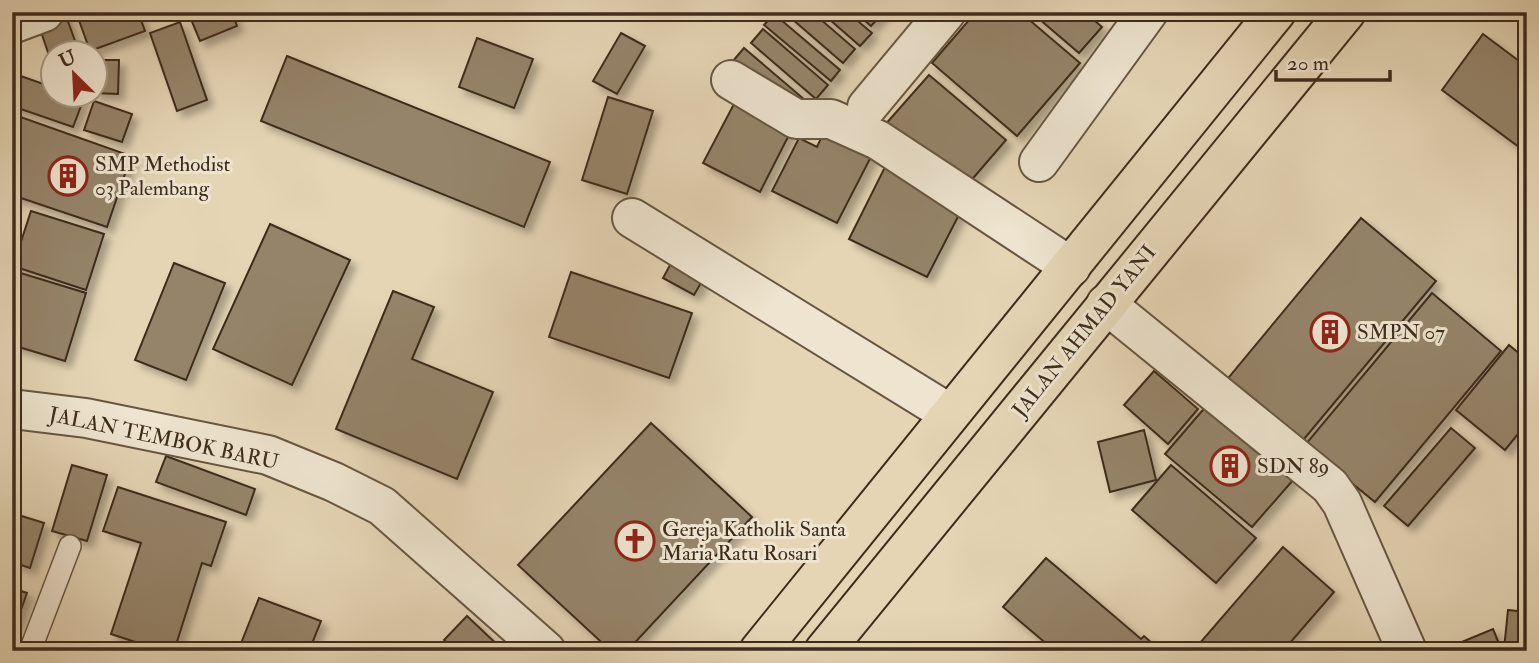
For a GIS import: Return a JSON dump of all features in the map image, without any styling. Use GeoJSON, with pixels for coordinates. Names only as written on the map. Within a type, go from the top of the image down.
{"type":"FeatureCollection","features":[{"type":"Feature","properties":{"kind":"highway"},"geometry":{"type":"LineString","coordinates":[[759,651],[1276,12]]}},
{"type":"Feature","properties":{"kind":"highway","name":"JALAN AHMAD YANI"},"geometry":{"type":"LineString","coordinates":[[824,651],[1346,12]]}},
{"type":"Feature","properties":{"kind":"street"},"geometry":{"type":"LineString","coordinates":[[12,24],[44,12]]}},
{"type":"Feature","properties":{"kind":"street"},"geometry":{"type":"LineString","coordinates":[[867,107],[946,12]]}},
{"type":"Feature","properties":{"kind":"street"},"geometry":{"type":"LineString","coordinates":[[1040,162],[1148,12]]}},
{"type":"Feature","properties":{"kind":"street"},"geometry":{"type":"LineString","coordinates":[[731,80],[796,119],[831,119],[878,140],[1070,267]]}},
{"type":"Feature","properties":{"kind":"street"},"geometry":{"type":"LineString","coordinates":[[632,218],[950,414]]}},
{"type":"Feature","properties":{"kind":"street"},"geometry":{"type":"LineString","coordinates":[[1106,304],[1330,486],[1342,503],[1406,651]]}},
{"type":"Feature","properties":{"kind":"street","name":"JALAN TEMBOK BARU"},"geometry":{"type":"LineString","coordinates":[[12,409],[86,418],[268,455],[334,482],[382,506],[546,651]]}},
{"type":"Feature","properties":{"kind":"lane"},"geometry":{"type":"LineString","coordinates":[[30,651],[70,546]]}},
{"type":"Feature","properties":{"kind":"building"},"geometry":{"type":"Polygon","coordinates":[[[76,12],[109,12],[110,17],[122,12],[138,12],[145,31],[108,44],[108,38],[85,38],[76,12]]]}},
{"type":"Feature","properties":{"kind":"building"},"geometry":{"type":"Polygon","coordinates":[[[188,12],[232,12],[237,26],[200,41],[188,12]]]}},
{"type":"Feature","properties":{"kind":"building"},"geometry":{"type":"Polygon","coordinates":[[[784,12],[812,12],[855,49],[843,63],[784,12]]]}},
{"type":"Feature","properties":{"kind":"building"},"geometry":{"type":"Polygon","coordinates":[[[821,12],[847,12],[872,33],[860,46],[821,12]]]}},
{"type":"Feature","properties":{"kind":"building"},"geometry":{"type":"Polygon","coordinates":[[[855,12],[884,12],[871,26],[855,12]]]}},
{"type":"Feature","properties":{"kind":"building"},"geometry":{"type":"Polygon","coordinates":[[[976,12],[1020,12],[1080,63],[1017,136],[932,63],[976,12]]]}},
{"type":"Feature","properties":{"kind":"building"},"geometry":{"type":"Polygon","coordinates":[[[1031,12],[1085,12],[1102,27],[1079,53],[1031,12]]]}},
{"type":"Feature","properties":{"kind":"building"},"geometry":{"type":"Polygon","coordinates":[[[65,13],[74,38],[43,38],[38,23],[65,13]]]}},
{"type":"Feature","properties":{"kind":"building"},"geometry":{"type":"Polygon","coordinates":[[[774,14],[840,70],[831,81],[764,25],[774,14]]]}},
{"type":"Feature","properties":{"kind":"building"},"geometry":{"type":"Polygon","coordinates":[[[180,22],[207,100],[177,111],[150,33],[180,22]]]}},
{"type":"Feature","properties":{"kind":"building"},"geometry":{"type":"Polygon","coordinates":[[[763,29],[828,85],[816,99],[751,43],[763,29]]]}},
{"type":"Feature","properties":{"kind":"building"},"geometry":{"type":"Polygon","coordinates":[[[621,33],[645,46],[617,94],[593,81],[621,33]]]}},
{"type":"Feature","properties":{"kind":"building"},"geometry":{"type":"Polygon","coordinates":[[[1483,34],[1527,67],[1527,153],[1442,90],[1483,34]]]}},
{"type":"Feature","properties":{"kind":"building"},"geometry":{"type":"Polygon","coordinates":[[[477,38],[533,59],[514,108],[459,87],[477,38]]]}},
{"type":"Feature","properties":{"kind":"building"},"geometry":{"type":"Polygon","coordinates":[[[744,48],[812,106],[801,119],[733,61],[744,48]]]}},
{"type":"Feature","properties":{"kind":"building"},"geometry":{"type":"Polygon","coordinates":[[[287,56],[550,162],[524,227],[261,121],[287,56]]]}},
{"type":"Feature","properties":{"kind":"building"},"geometry":{"type":"Polygon","coordinates":[[[108,60],[119,60],[118,94],[108,94],[108,60]]]}},
{"type":"Feature","properties":{"kind":"building"},"geometry":{"type":"Polygon","coordinates":[[[12,73],[38,82],[38,108],[80,108],[73,127],[12,106],[12,73]]]}},
{"type":"Feature","properties":{"kind":"building"},"geometry":{"type":"Polygon","coordinates":[[[929,75],[1006,140],[962,191],[884,126],[929,75]]]}},
{"type":"Feature","properties":{"kind":"building"},"geometry":{"type":"Polygon","coordinates":[[[608,97],[653,111],[627,194],[582,180],[608,97]]]}},
{"type":"Feature","properties":{"kind":"building"},"geometry":{"type":"Polygon","coordinates":[[[735,102],[792,129],[760,192],[703,163],[735,102]]]}},
{"type":"Feature","properties":{"kind":"building"},"geometry":{"type":"Polygon","coordinates":[[[108,106],[132,114],[122,142],[84,130],[92,108],[108,108],[108,106]]]}},
{"type":"Feature","properties":{"kind":"building","name":"SMP Methodist 03 Palembang"},"geometry":{"type":"Polygon","coordinates":[[[12,114],[131,156],[107,227],[15,196],[12,202],[12,114]]]}},
{"type":"Feature","properties":{"kind":"building"},"geometry":{"type":"Polygon","coordinates":[[[827,125],[875,149],[837,223],[772,191],[799,138],[817,147],[827,125]]]}},
{"type":"Feature","properties":{"kind":"building"},"geometry":{"type":"Polygon","coordinates":[[[885,167],[964,205],[927,277],[849,239],[885,167]]]}},
{"type":"Feature","properties":{"kind":"building"},"geometry":{"type":"Polygon","coordinates":[[[31,211],[104,234],[86,290],[13,266],[31,211]]]}},
{"type":"Feature","properties":{"kind":"building","name":"SMPN 07"},"geometry":{"type":"Polygon","coordinates":[[[1361,218],[1436,281],[1299,445],[1224,383],[1361,218]]]}},
{"type":"Feature","properties":{"kind":"building"},"geometry":{"type":"Polygon","coordinates":[[[270,224],[350,260],[292,385],[213,349],[270,224]]]}},
{"type":"Feature","properties":{"kind":"building"},"geometry":{"type":"Polygon","coordinates":[[[676,254],[708,271],[694,295],[663,278],[676,254]]]}},
{"type":"Feature","properties":{"kind":"building"},"geometry":{"type":"Polygon","coordinates":[[[174,263],[225,283],[186,380],[135,360],[174,263]]]}},
{"type":"Feature","properties":{"kind":"building"},"geometry":{"type":"Polygon","coordinates":[[[14,271],[86,293],[65,361],[12,345],[14,271]]]}},
{"type":"Feature","properties":{"kind":"building"},"geometry":{"type":"Polygon","coordinates":[[[571,272],[692,313],[669,378],[549,337],[571,272]]]}},
{"type":"Feature","properties":{"kind":"building"},"geometry":{"type":"Polygon","coordinates":[[[393,291],[434,307],[412,359],[493,392],[457,479],[336,429],[393,291]]]}},
{"type":"Feature","properties":{"kind":"building","name":"SMPN 07"},"geometry":{"type":"Polygon","coordinates":[[[1432,293],[1501,351],[1375,502],[1305,445],[1432,293]]]}},
{"type":"Feature","properties":{"kind":"building"},"geometry":{"type":"Polygon","coordinates":[[[1509,345],[1527,360],[1527,423],[1505,450],[1456,410],[1509,345]]]}},
{"type":"Feature","properties":{"kind":"building"},"geometry":{"type":"Polygon","coordinates":[[[1154,371],[1198,409],[1168,444],[1124,405],[1154,371]]]}},
{"type":"Feature","properties":{"kind":"building","name":"SDN 89"},"geometry":{"type":"Polygon","coordinates":[[[1208,404],[1294,479],[1252,527],[1165,454],[1208,404]]]}},
{"type":"Feature","properties":{"kind":"building","name":"Gereja Katholik Santa Maria Ratu Rosari"},"geometry":{"type":"Polygon","coordinates":[[[651,423],[752,517],[627,651],[611,651],[518,565],[651,423]]]}},
{"type":"Feature","properties":{"kind":"building"},"geometry":{"type":"Polygon","coordinates":[[[1451,428],[1475,448],[1408,526],[1384,506],[1451,428]]]}},
{"type":"Feature","properties":{"kind":"building"},"geometry":{"type":"Polygon","coordinates":[[[1144,430],[1156,480],[1110,492],[1098,442],[1144,430]]]}},
{"type":"Feature","properties":{"kind":"building"},"geometry":{"type":"Polygon","coordinates":[[[166,456],[255,489],[246,515],[156,482],[166,456]]]}},
{"type":"Feature","properties":{"kind":"building"},"geometry":{"type":"Polygon","coordinates":[[[72,465],[107,475],[87,541],[52,531],[72,465]]]}},
{"type":"Feature","properties":{"kind":"building","name":"SDN 89"},"geometry":{"type":"Polygon","coordinates":[[[1171,465],[1256,538],[1216,583],[1132,510],[1171,465]]]}},
{"type":"Feature","properties":{"kind":"building"},"geometry":{"type":"Polygon","coordinates":[[[118,487],[226,522],[211,566],[202,563],[174,651],[163,651],[111,634],[141,543],[103,531],[118,487]]]}},
{"type":"Feature","properties":{"kind":"building"},"geometry":{"type":"Polygon","coordinates":[[[12,513],[44,523],[30,568],[12,562],[12,513]]]}},
{"type":"Feature","properties":{"kind":"building"},"geometry":{"type":"Polygon","coordinates":[[[1283,547],[1334,592],[1283,651],[1193,651],[1283,547]]]}},
{"type":"Feature","properties":{"kind":"building"},"geometry":{"type":"Polygon","coordinates":[[[1046,558],[1141,639],[1144,636],[1161,651],[1055,651],[1003,607],[1046,558]]]}},
{"type":"Feature","properties":{"kind":"building"},"geometry":{"type":"Polygon","coordinates":[[[12,588],[27,593],[12,635],[12,588]]]}},
{"type":"Feature","properties":{"kind":"building"},"geometry":{"type":"Polygon","coordinates":[[[259,598],[321,621],[309,651],[238,651],[259,598]]]}},
{"type":"Feature","properties":{"kind":"building"},"geometry":{"type":"Polygon","coordinates":[[[1508,610],[1527,612],[1527,651],[1504,649],[1508,610]]]}},
{"type":"Feature","properties":{"kind":"building"},"geometry":{"type":"Polygon","coordinates":[[[467,616],[504,651],[456,651],[444,640],[467,616]]]}},
{"type":"Feature","properties":{"kind":"building"},"geometry":{"type":"Polygon","coordinates":[[[1493,629],[1502,651],[1440,651],[1493,629]]]}},
{"type":"Feature","properties":{"kind":"place","name":"SMP Methodist 03 Palembang"},"geometry":{"type":"Point","coordinates":[68,176]}},
{"type":"Feature","properties":{"kind":"place","name":"SMPN 07"},"geometry":{"type":"Point","coordinates":[1330,332]}},
{"type":"Feature","properties":{"kind":"place","name":"SDN 89"},"geometry":{"type":"Point","coordinates":[1230,466]}},
{"type":"Feature","properties":{"kind":"place","name":"Gereja Katholik Santa Maria Ratu Rosari"},"geometry":{"type":"Point","coordinates":[635,541]}}]}
